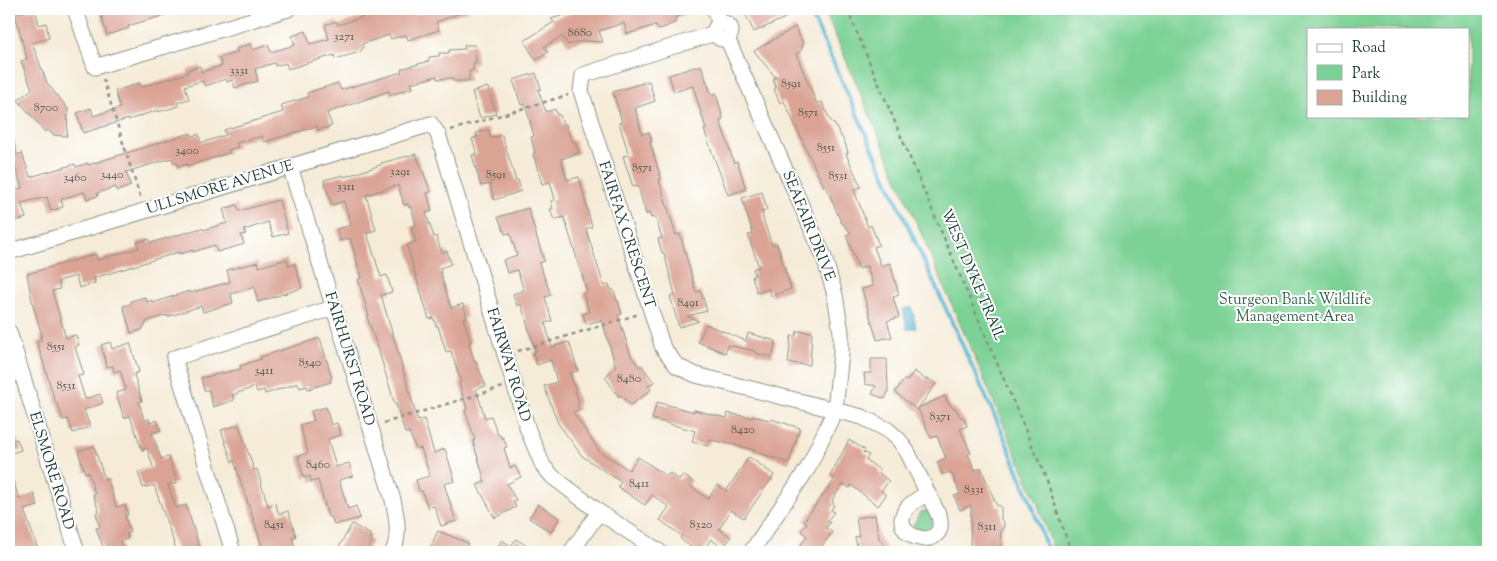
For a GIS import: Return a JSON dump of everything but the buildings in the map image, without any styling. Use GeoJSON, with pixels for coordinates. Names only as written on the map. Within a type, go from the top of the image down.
{"type":"FeatureCollection","features":[{"type":"Feature","properties":{"kind":"street"},"geometry":{"type":"LineString","coordinates":[[76,9],[95,67],[288,9]]}},
{"type":"Feature","properties":{"kind":"street","name":"SEAFAIR DRIVE"},"geometry":{"type":"LineString","coordinates":[[714,9],[721,31],[808,221],[830,275],[841,332],[842,353],[835,410],[808,468],[751,552]]}},
{"type":"Feature","properties":{"kind":"street"},"geometry":{"type":"LineString","coordinates":[[581,91],[583,75],[721,31]]}},
{"type":"Feature","properties":{"kind":"street","name":"FAIRFAX CRESCENT"},"geometry":{"type":"LineString","coordinates":[[581,91],[663,348],[677,366],[685,371],[713,380],[862,417],[888,430],[899,440],[908,453],[927,493]]}},
{"type":"Feature","properties":{"kind":"street","name":"ULLSMORE AVENUE"},"geometry":{"type":"LineString","coordinates":[[9,252],[290,166],[434,129]]}},
{"type":"Feature","properties":{"kind":"street","name":"FAIRWAY ROAD"},"geometry":{"type":"LineString","coordinates":[[434,129],[531,438],[543,466],[565,487],[599,512],[660,552]]}},
{"type":"Feature","properties":{"kind":"street","name":"FAIRHURST ROAD"},"geometry":{"type":"LineString","coordinates":[[290,166],[396,515],[397,536],[393,552]]}},
{"type":"Feature","properties":{"kind":"street"},"geometry":{"type":"LineString","coordinates":[[233,552],[174,358],[333,308]]}},
{"type":"Feature","properties":{"kind":"street","name":"ELSMORE ROAD"},"geometry":{"type":"LineString","coordinates":[[9,332],[77,552]]}},
{"type":"Feature","properties":{"kind":"street"},"geometry":{"type":"LineString","coordinates":[[570,552],[599,512]]}},
{"type":"Feature","properties":{"kind":"path","name":"WEST DYKE TRAIL"},"geometry":{"type":"LineString","coordinates":[[847,9],[1046,481],[1072,552]]}},
{"type":"Feature","properties":{"kind":"path"},"geometry":{"type":"LineString","coordinates":[[95,67],[102,76],[145,211]]}},
{"type":"Feature","properties":{"kind":"path"},"geometry":{"type":"LineString","coordinates":[[434,129],[581,91]]}},
{"type":"Feature","properties":{"kind":"path"},"geometry":{"type":"LineString","coordinates":[[505,355],[650,310]]}},
{"type":"Feature","properties":{"kind":"path"},"geometry":{"type":"LineString","coordinates":[[370,427],[514,384]]}},
{"type":"Feature","properties":{"kind":"green space","name":"Sturgeon Bank Wildlife Management Area"},"geometry":{"type":"Polygon","coordinates":[[[824,9],[1488,9],[1488,552],[1054,552],[1037,502],[824,9]]]}},
{"type":"Feature","properties":{"kind":"green space"},"geometry":{"type":"Polygon","coordinates":[[[925,511],[930,514],[932,524],[928,530],[915,529],[913,525],[921,512],[925,511]]]}},
{"type":"Feature","properties":{"kind":"water"},"geometry":{"type":"Polygon","coordinates":[[[912,307],[916,328],[907,330],[903,309],[912,307]]]}},
{"type":"Feature","properties":{"kind":"waterway"},"geometry":{"type":"LineString","coordinates":[[809,9],[1002,432],[1031,502],[1048,552]]}}]}
